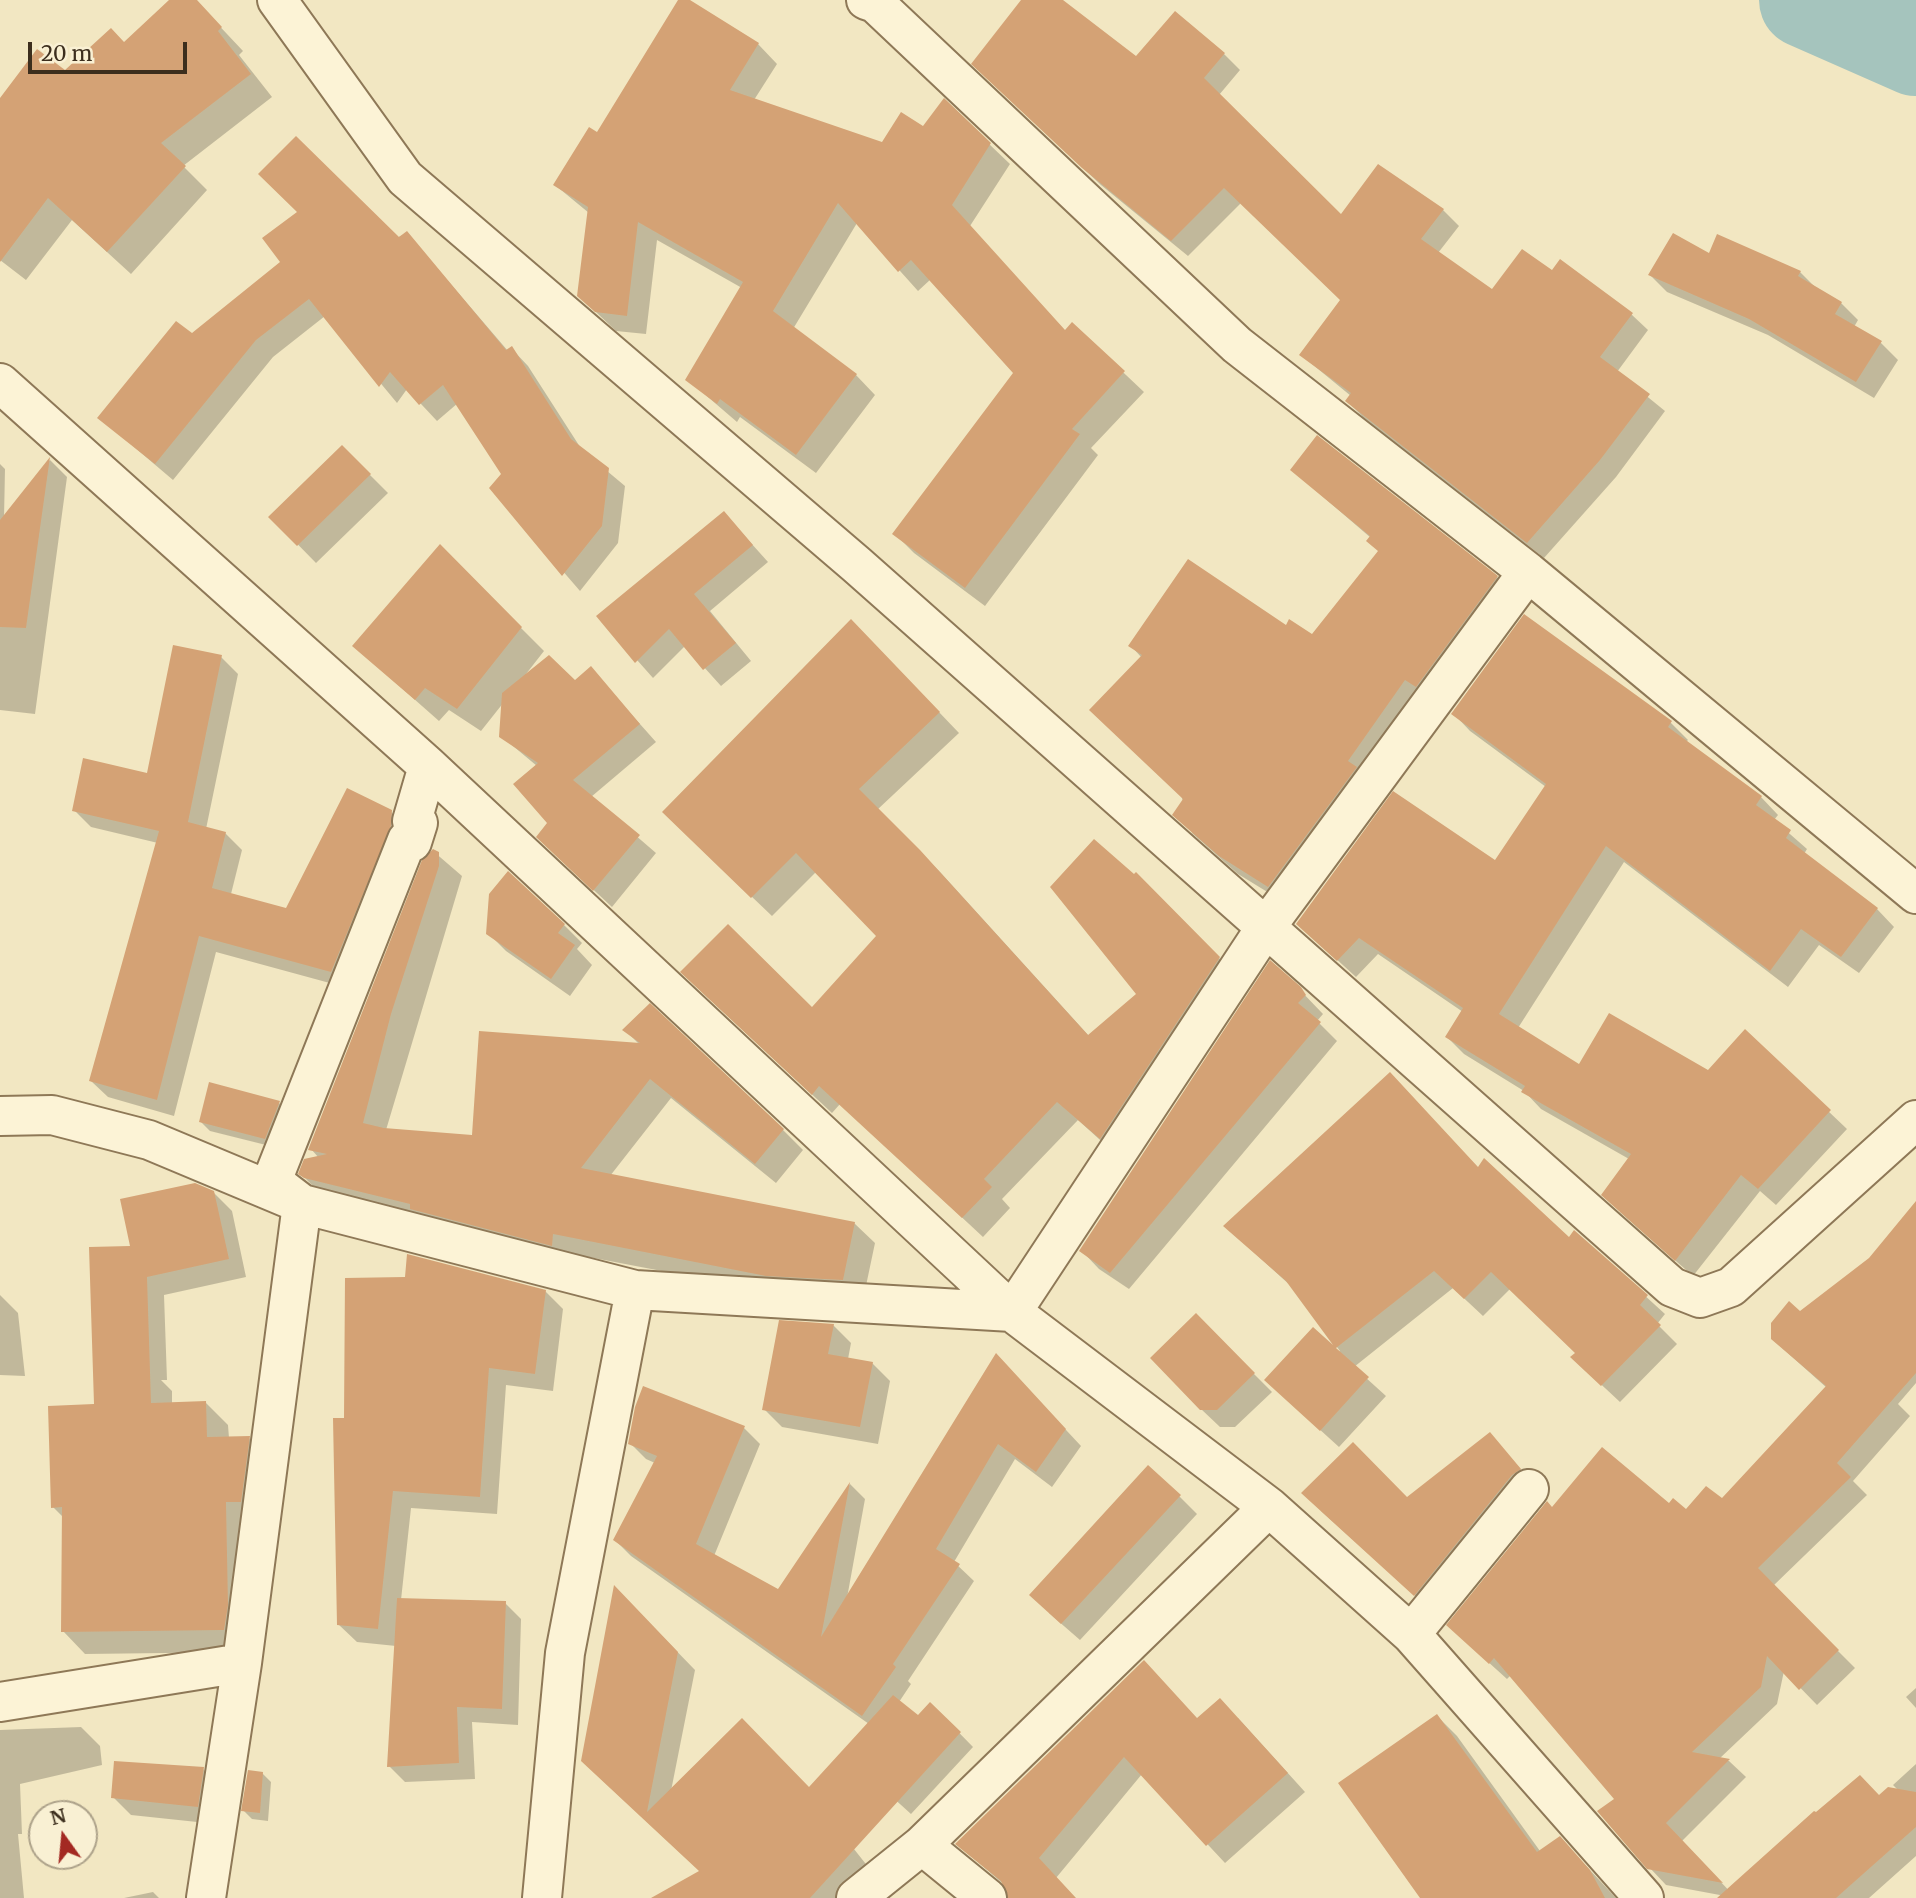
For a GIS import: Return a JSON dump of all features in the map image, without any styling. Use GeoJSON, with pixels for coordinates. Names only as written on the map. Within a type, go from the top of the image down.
{"type":"FeatureCollection","features":[{"type":"Feature","properties":{"kind":"street"},"geometry":{"type":"LineString","coordinates":[[277,0],[405,178],[867,574],[1672,1287],[1700,1297],[1731,1287],[1916,1120]]}},
{"type":"Feature","properties":{"kind":"street"},"geometry":{"type":"LineString","coordinates":[[866,0],[875,3],[1237,345],[1528,572],[1916,894]]}},
{"type":"Feature","properties":{"kind":"street"},"geometry":{"type":"LineString","coordinates":[[0,383],[428,766],[1012,1312],[1269,1507],[1411,1634],[1644,1898]]}},
{"type":"Feature","properties":{"kind":"street"},"geometry":{"type":"LineString","coordinates":[[1012,1312],[1266,927],[1528,572]]}},
{"type":"Feature","properties":{"kind":"street"},"geometry":{"type":"LineString","coordinates":[[302,1204],[272,1181],[407,840],[412,842],[418,822],[412,821],[428,766]]}},
{"type":"Feature","properties":{"kind":"street"},"geometry":{"type":"LineString","coordinates":[[0,1116],[52,1115],[149,1140],[302,1204],[635,1290],[1012,1312]]}},
{"type":"Feature","properties":{"kind":"street"},"geometry":{"type":"LineString","coordinates":[[206,1898],[242,1664],[302,1204]]}},
{"type":"Feature","properties":{"kind":"street"},"geometry":{"type":"LineString","coordinates":[[542,1898],[565,1653],[635,1290]]}},
{"type":"Feature","properties":{"kind":"street"},"geometry":{"type":"LineString","coordinates":[[1411,1634],[1530,1489]]}},
{"type":"Feature","properties":{"kind":"street"},"geometry":{"type":"LineString","coordinates":[[856,1898],[922,1845],[1269,1507]]}},
{"type":"Feature","properties":{"kind":"street"},"geometry":{"type":"LineString","coordinates":[[0,1702],[242,1664]]}},
{"type":"Feature","properties":{"kind":"street"},"geometry":{"type":"LineString","coordinates":[[922,1845],[986,1898]]}},
{"type":"Feature","properties":{"kind":"building"},"geometry":{"type":"Polygon","coordinates":[[[169,0],[197,0],[222,27],[218,31],[251,74],[161,143],[186,166],[107,252],[48,198],[0,262],[0,98],[37,49],[65,70],[111,28],[124,42],[169,0]]]}},
{"type":"Feature","properties":{"kind":"building"},"geometry":{"type":"Polygon","coordinates":[[[678,0],[690,0],[759,43],[730,90],[882,142],[901,112],[923,126],[944,98],[991,143],[952,205],[1065,330],[1072,322],[1125,371],[1072,429],[1080,434],[965,588],[892,534],[1013,373],[911,260],[898,272],[838,203],[773,311],[857,374],[796,455],[720,399],[717,404],[685,380],[743,282],[638,222],[627,316],[595,312],[577,296],[588,207],[553,185],[589,127],[597,132],[678,0]]]}},
{"type":"Feature","properties":{"kind":"building"},"geometry":{"type":"Polygon","coordinates":[[[1021,0],[1063,0],[1136,56],[1175,11],[1225,53],[1204,78],[1341,214],[1378,164],[1444,209],[1421,239],[1492,289],[1522,249],[1552,270],[1560,259],[1633,313],[1600,357],[1650,394],[1600,460],[1527,543],[1345,401],[1351,393],[1299,355],[1340,300],[1224,188],[1171,241],[1082,168],[971,64],[1021,0]]]}},
{"type":"Feature","properties":{"kind":"building"},"geometry":{"type":"Polygon","coordinates":[[[296,136],[399,237],[407,231],[506,350],[512,346],[571,439],[609,468],[602,526],[562,576],[489,488],[501,474],[443,385],[419,405],[390,372],[379,387],[309,299],[256,340],[155,464],[97,418],[176,321],[192,333],[280,262],[262,238],[297,212],[258,174],[296,136]]]}},
{"type":"Feature","properties":{"kind":"building"},"geometry":{"type":"Polygon","coordinates":[[[1673,233],[1709,253],[1717,234],[1801,271],[1798,276],[1842,302],[1835,314],[1882,341],[1856,382],[1749,319],[1648,275],[1673,233]]]}},
{"type":"Feature","properties":{"kind":"building"},"geometry":{"type":"Polygon","coordinates":[[[1317,435],[1498,576],[1416,687],[1405,680],[1348,761],[1357,767],[1268,887],[1219,856],[1172,815],[1183,799],[1089,710],[1142,655],[1128,646],[1188,559],[1286,625],[1289,619],[1312,634],[1378,551],[1366,541],[1370,536],[1290,470],[1317,435]]]}},
{"type":"Feature","properties":{"kind":"building"},"geometry":{"type":"Polygon","coordinates":[[[342,445],[371,474],[297,546],[268,517],[342,445]]]}},
{"type":"Feature","properties":{"kind":"building"},"geometry":{"type":"Polygon","coordinates":[[[50,457],[26,628],[0,627],[0,520],[50,457]]]}},
{"type":"Feature","properties":{"kind":"building"},"geometry":{"type":"Polygon","coordinates":[[[724,511],[753,545],[694,594],[736,643],[703,670],[669,629],[635,663],[596,616],[724,511]]]}},
{"type":"Feature","properties":{"kind":"building"},"geometry":{"type":"Polygon","coordinates":[[[440,544],[522,627],[457,709],[425,688],[415,700],[352,646],[440,544]]]}},
{"type":"Feature","properties":{"kind":"building"},"geometry":{"type":"Polygon","coordinates":[[[1524,614],[1672,721],[1668,727],[1762,796],[1756,805],[1791,830],[1786,838],[1878,908],[1841,957],[1801,929],[1770,971],[1606,846],[1499,1014],[1579,1064],[1609,1013],[1708,1070],[1745,1029],[1831,1110],[1758,1189],[1741,1175],[1675,1261],[1601,1195],[1631,1154],[1521,1092],[1525,1086],[1445,1037],[1463,1008],[1359,938],[1337,961],[1296,924],[1393,791],[1495,860],[1546,784],[1451,714],[1524,614]]]}},
{"type":"Feature","properties":{"kind":"building"},"geometry":{"type":"Polygon","coordinates":[[[851,619],[940,712],[859,789],[920,850],[1088,1035],[1136,994],[1050,887],[1094,839],[1134,874],[1136,872],[1220,957],[1100,1139],[1057,1102],[984,1179],[992,1187],[962,1218],[819,1086],[812,1095],[680,972],[728,924],[812,1007],[876,936],[796,853],[751,898],[662,812],[851,619]]]}},
{"type":"Feature","properties":{"kind":"building"},"geometry":{"type":"Polygon","coordinates":[[[173,645],[222,655],[188,822],[226,832],[212,888],[286,908],[347,788],[392,810],[391,826],[331,972],[199,936],[157,1100],[89,1081],[159,831],[72,811],[83,758],[147,773],[173,645]]]}},
{"type":"Feature","properties":{"kind":"building"},"geometry":{"type":"Polygon","coordinates":[[[549,655],[575,680],[591,666],[640,724],[573,780],[640,835],[593,891],[536,837],[547,823],[513,784],[538,763],[499,737],[502,693],[549,655]]]}},
{"type":"Feature","properties":{"kind":"building"},"geometry":{"type":"Polygon","coordinates":[[[433,849],[439,852],[439,866],[391,1014],[363,1123],[384,1128],[472,1135],[479,1031],[640,1043],[622,1030],[650,1003],[784,1129],[755,1164],[650,1079],[581,1168],[855,1222],[843,1280],[766,1276],[553,1234],[552,1246],[410,1209],[410,1204],[304,1178],[298,1174],[304,1159],[327,1154],[308,1150],[422,860],[433,849]]]}},
{"type":"Feature","properties":{"kind":"building"},"geometry":{"type":"Polygon","coordinates":[[[508,871],[565,924],[558,933],[575,945],[551,979],[486,934],[489,894],[508,871]]]}},
{"type":"Feature","properties":{"kind":"building"},"geometry":{"type":"Polygon","coordinates":[[[1270,960],[1301,987],[1306,995],[1298,1003],[1321,1022],[1110,1273],[1079,1251],[1270,960]]]}},
{"type":"Feature","properties":{"kind":"building"},"geometry":{"type":"Polygon","coordinates":[[[1390,1072],[1478,1167],[1484,1158],[1569,1237],[1574,1230],[1648,1295],[1640,1305],[1661,1325],[1601,1386],[1570,1357],[1575,1353],[1491,1272],[1464,1299],[1434,1271],[1336,1348],[1369,1377],[1320,1431],[1264,1380],[1313,1327],[1333,1345],[1286,1281],[1223,1226],[1390,1072]]]}},
{"type":"Feature","properties":{"kind":"building"},"geometry":{"type":"Polygon","coordinates":[[[209,1082],[280,1101],[265,1139],[199,1122],[209,1082]]]}},
{"type":"Feature","properties":{"kind":"building"},"geometry":{"type":"Polygon","coordinates":[[[195,1183],[214,1191],[229,1259],[147,1277],[151,1403],[206,1401],[207,1437],[250,1436],[241,1502],[226,1502],[228,1605],[224,1630],[61,1632],[62,1507],[51,1508],[48,1406],[94,1404],[89,1247],[130,1246],[120,1199],[195,1183]]]}},
{"type":"Feature","properties":{"kind":"building"},"geometry":{"type":"Polygon","coordinates":[[[1916,1201],[1916,1373],[1837,1463],[1851,1477],[1758,1568],[1839,1650],[1799,1690],[1767,1656],[1761,1687],[1692,1752],[1730,1759],[1666,1823],[1723,1883],[1647,1869],[1597,1811],[1614,1799],[1494,1658],[1489,1664],[1446,1625],[1547,1501],[1552,1507],[1602,1447],[1669,1503],[1673,1498],[1686,1509],[1706,1486],[1722,1498],[1826,1386],[1771,1339],[1771,1323],[1789,1301],[1800,1311],[1869,1258],[1916,1201]]]}},
{"type":"Feature","properties":{"kind":"building"},"geometry":{"type":"Polygon","coordinates":[[[407,1254],[546,1290],[535,1374],[489,1368],[480,1497],[393,1491],[378,1629],[337,1625],[333,1418],[344,1418],[345,1278],[405,1277],[407,1254]]]}},
{"type":"Feature","properties":{"kind":"building"},"geometry":{"type":"Polygon","coordinates":[[[1196,1313],[1255,1373],[1217,1410],[1200,1410],[1150,1358],[1196,1313]]]}},
{"type":"Feature","properties":{"kind":"building"},"geometry":{"type":"Polygon","coordinates":[[[779,1320],[834,1324],[828,1354],[873,1362],[860,1427],[762,1410],[779,1320]]]}},
{"type":"Feature","properties":{"kind":"building"},"geometry":{"type":"Polygon","coordinates":[[[996,1353],[1066,1429],[1036,1472],[998,1444],[936,1549],[960,1564],[893,1664],[896,1667],[862,1716],[613,1540],[657,1456],[628,1444],[635,1407],[643,1386],[745,1426],[696,1544],[778,1589],[850,1482],[821,1637],[996,1353]]]}},
{"type":"Feature","properties":{"kind":"building"},"geometry":{"type":"Polygon","coordinates":[[[1490,1432],[1521,1469],[1512,1475],[1414,1596],[1301,1493],[1353,1442],[1407,1497],[1490,1432]]]}},
{"type":"Feature","properties":{"kind":"building"},"geometry":{"type":"Polygon","coordinates":[[[1148,1465],[1181,1495],[1061,1624],[1029,1595],[1148,1465]]]}},
{"type":"Feature","properties":{"kind":"building"},"geometry":{"type":"Polygon","coordinates":[[[614,1585],[678,1652],[647,1812],[742,1718],[809,1787],[893,1695],[918,1715],[930,1702],[961,1732],[810,1898],[651,1898],[699,1871],[581,1761],[614,1585]]]}},
{"type":"Feature","properties":{"kind":"building"},"geometry":{"type":"Polygon","coordinates":[[[397,1598],[506,1601],[502,1709],[457,1707],[459,1763],[387,1767],[397,1598]]]}},
{"type":"Feature","properties":{"kind":"building"},"geometry":{"type":"Polygon","coordinates":[[[1144,1660],[1197,1718],[1220,1698],[1288,1773],[1206,1846],[1124,1757],[1039,1858],[1076,1898],[1008,1898],[1001,1881],[955,1844],[1144,1660]]]}},
{"type":"Feature","properties":{"kind":"building"},"geometry":{"type":"Polygon","coordinates":[[[1437,1714],[1537,1852],[1560,1836],[1590,1870],[1605,1898],[1420,1898],[1338,1783],[1437,1714]]]}},
{"type":"Feature","properties":{"kind":"building"},"geometry":{"type":"Polygon","coordinates":[[[114,1761],[204,1767],[198,1807],[111,1798],[114,1761]]]}},
{"type":"Feature","properties":{"kind":"building"},"geometry":{"type":"Polygon","coordinates":[[[248,1770],[263,1772],[260,1813],[241,1811],[248,1770]]]}},
{"type":"Feature","properties":{"kind":"building"},"geometry":{"type":"Polygon","coordinates":[[[1860,1775],[1879,1795],[1888,1787],[1916,1792],[1916,1827],[1836,1898],[1717,1898],[1814,1811],[1860,1775]]]}},
{"type":"Feature","properties":{"kind":"waterway"},"geometry":{"type":"LineString","coordinates":[[1807,0],[1916,48]]}}]}
